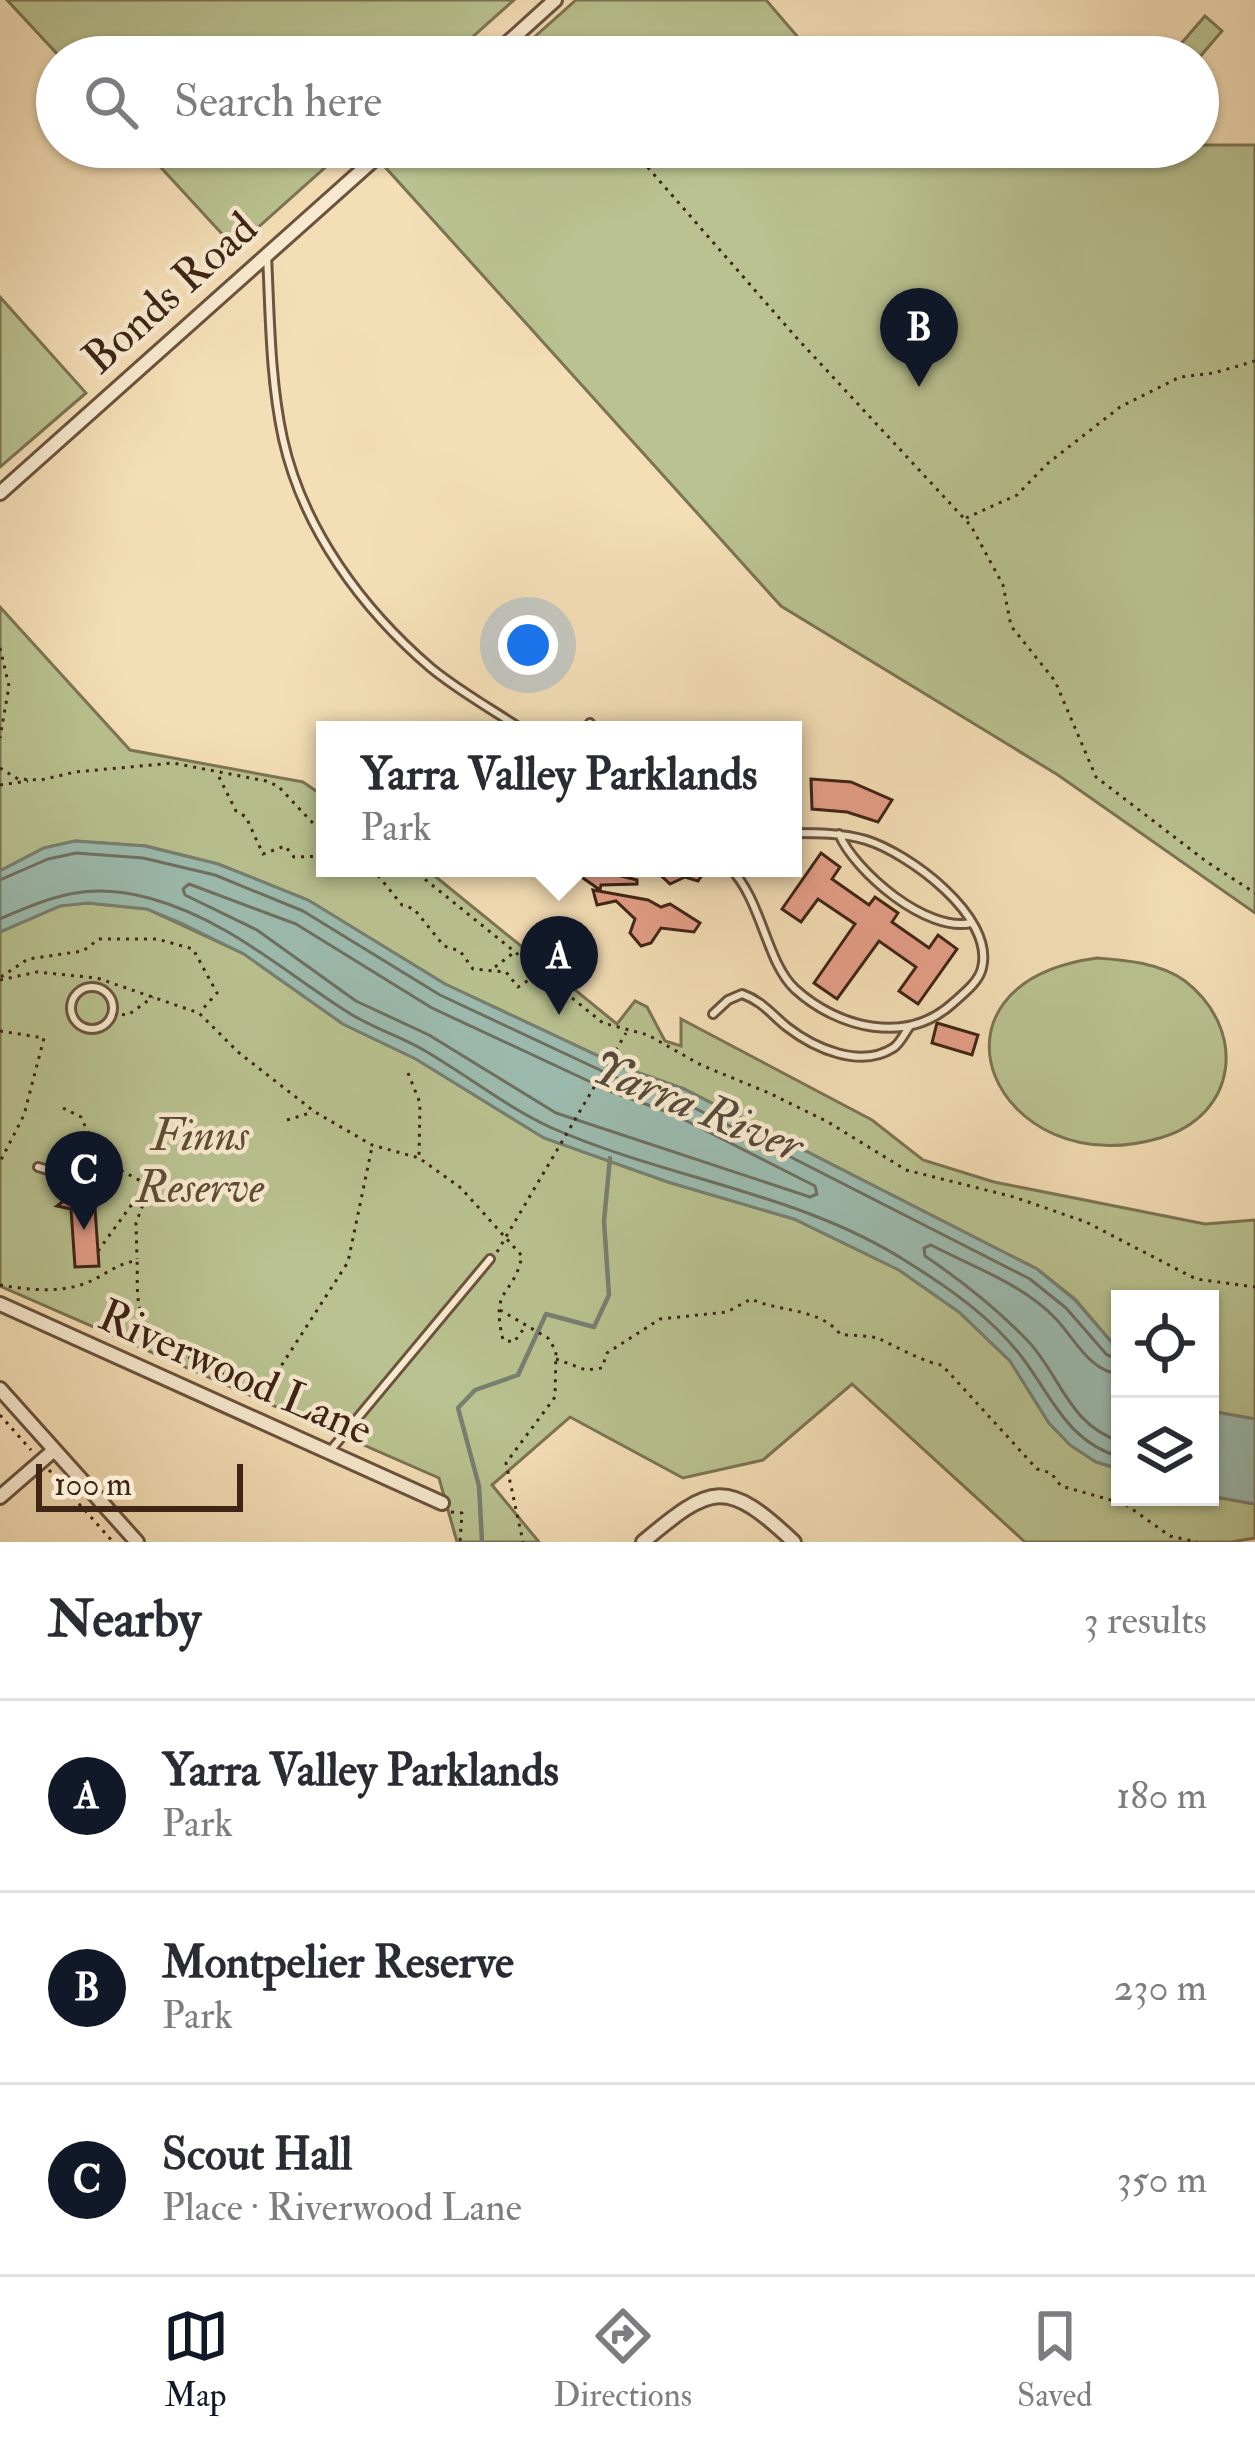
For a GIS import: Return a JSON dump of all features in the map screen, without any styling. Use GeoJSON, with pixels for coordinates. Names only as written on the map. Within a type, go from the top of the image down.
{"type":"FeatureCollection","features":[{"type":"Feature","properties":{"kind":"street"},"geometry":{"type":"LineString","coordinates":[[515,36],[554,0]]}},
{"type":"Feature","properties":{"kind":"street","name":"Bonds Road"},"geometry":{"type":"LineString","coordinates":[[0,493],[363,168]]}},
{"type":"Feature","properties":{"kind":"street","name":"Riverwood Lane"},"geometry":{"type":"LineString","coordinates":[[0,1304],[442,1503]]}},
{"type":"Feature","properties":{"kind":"street"},"geometry":{"type":"LineString","coordinates":[[0,1389],[136,1542]]}},
{"type":"Feature","properties":{"kind":"street"},"geometry":{"type":"LineString","coordinates":[[0,1497],[53,1451]]}},
{"type":"Feature","properties":{"kind":"street"},"geometry":{"type":"LineString","coordinates":[[643,1542],[694,1502],[724,1495],[753,1507],[794,1542]]}},
{"type":"Feature","properties":{"kind":"lane"},"geometry":{"type":"LineString","coordinates":[[266,251],[275,393],[284,441],[298,487],[320,533],[387,627],[435,670],[510,721]]}},
{"type":"Feature","properties":{"kind":"lane"},"geometry":{"type":"LineString","coordinates":[[737,877],[752,898],[795,989],[854,1024],[887,1029],[924,1023],[968,990],[982,970],[982,945],[951,896],[915,864],[869,841],[802,833]]}},
{"type":"Feature","properties":{"kind":"lane"},"geometry":{"type":"LineString","coordinates":[[839,834],[848,855],[894,894],[939,923],[971,923]]}},
{"type":"Feature","properties":{"kind":"lane"},"geometry":{"type":"LineString","coordinates":[[98,988],[111,998],[113,1014],[103,1027],[86,1029],[74,1018],[72,1002],[82,990],[98,988]]}},
{"type":"Feature","properties":{"kind":"lane"},"geometry":{"type":"LineString","coordinates":[[713,1014],[742,994],[759,1000],[806,1041],[835,1053],[866,1057],[895,1048],[910,1026]]}},
{"type":"Feature","properties":{"kind":"lane"},"geometry":{"type":"LineString","coordinates":[[38,1167],[102,1186]]}},
{"type":"Feature","properties":{"kind":"lane"},"geometry":{"type":"LineString","coordinates":[[330,1451],[490,1259]]}},
{"type":"Feature","properties":{"kind":"path"},"geometry":{"type":"LineString","coordinates":[[648,168],[964,519],[1003,585],[1011,626],[1055,681],[1096,777],[1255,893]]}},
{"type":"Feature","properties":{"kind":"path"},"geometry":{"type":"LineString","coordinates":[[964,519],[1017,495],[1047,464],[1120,407],[1180,377],[1255,361]]}},
{"type":"Feature","properties":{"kind":"path"},"geometry":{"type":"LineString","coordinates":[[0,648],[9,686],[0,738]]}},
{"type":"Feature","properties":{"kind":"path"},"geometry":{"type":"LineString","coordinates":[[0,784],[173,763],[278,786],[316,826]]}},
{"type":"Feature","properties":{"kind":"path"},"geometry":{"type":"LineString","coordinates":[[0,768],[18,779],[41,780]]}},
{"type":"Feature","properties":{"kind":"path"},"geometry":{"type":"LineString","coordinates":[[216,773],[229,789],[236,811],[246,817],[263,854],[285,846],[294,857],[316,856]]}},
{"type":"Feature","properties":{"kind":"path"},"geometry":{"type":"LineString","coordinates":[[379,877],[402,905],[414,909],[444,946],[460,951],[473,969],[506,972],[518,987],[539,973]]}},
{"type":"Feature","properties":{"kind":"path"},"geometry":{"type":"LineString","coordinates":[[422,877],[603,1024],[648,1036],[828,1122],[906,1170],[1014,1197],[1086,1222],[1196,1279],[1255,1287]]}},
{"type":"Feature","properties":{"kind":"path"},"geometry":{"type":"LineString","coordinates":[[0,979],[28,959],[83,951],[99,939],[157,939],[193,949],[217,993],[199,1013]]}},
{"type":"Feature","properties":{"kind":"path"},"geometry":{"type":"LineString","coordinates":[[494,968],[514,952]]}},
{"type":"Feature","properties":{"kind":"path"},"geometry":{"type":"LineString","coordinates":[[0,979],[37,972],[97,978],[199,1013],[238,1052],[315,1112],[372,1145],[419,1159],[461,1188],[522,1256],[518,1274],[499,1297],[498,1309],[503,1340],[514,1342],[525,1327]]}},
{"type":"Feature","properties":{"kind":"path"},"geometry":{"type":"LineString","coordinates":[[113,1014],[128,1015],[153,996]]}},
{"type":"Feature","properties":{"kind":"path"},"geometry":{"type":"LineString","coordinates":[[0,1031],[44,1039],[24,1115],[0,1162]]}},
{"type":"Feature","properties":{"kind":"path"},"geometry":{"type":"LineString","coordinates":[[490,1259],[507,1240],[627,1032]]}},
{"type":"Feature","properties":{"kind":"path"},"geometry":{"type":"LineString","coordinates":[[408,1073],[420,1102],[419,1159]]}},
{"type":"Feature","properties":{"kind":"path"},"geometry":{"type":"LineString","coordinates":[[63,1108],[81,1117],[100,1159],[150,1186],[136,1223],[139,1306],[147,1325],[217,1372],[242,1383],[265,1385],[276,1374],[348,1262],[372,1145]]}},
{"type":"Feature","properties":{"kind":"path"},"geometry":{"type":"LineString","coordinates":[[287,1120],[315,1112]]}},
{"type":"Feature","properties":{"kind":"path"},"geometry":{"type":"LineString","coordinates":[[98,1251],[135,1200]]}},
{"type":"Feature","properties":{"kind":"path"},"geometry":{"type":"LineString","coordinates":[[0,1285],[78,1286],[125,1262],[137,1261]]}},
{"type":"Feature","properties":{"kind":"path"},"geometry":{"type":"LineString","coordinates":[[556,1358],[586,1370],[602,1368],[607,1353],[660,1319],[727,1312],[751,1299],[772,1309],[799,1312],[832,1324],[840,1334],[879,1339],[892,1349],[911,1351],[942,1366],[1012,1437],[1018,1452],[1037,1469],[1051,1473],[1061,1486],[1125,1504],[1170,1536],[1197,1542]]}},
{"type":"Feature","properties":{"kind":"path"},"geometry":{"type":"LineString","coordinates":[[498,1309],[548,1338],[556,1358],[555,1397],[506,1462],[523,1542]]}},
{"type":"Feature","properties":{"kind":"path"},"geometry":{"type":"LineString","coordinates":[[0,1415],[112,1542]]}},
{"type":"Feature","properties":{"kind":"path"},"geometry":{"type":"LineString","coordinates":[[460,1542],[462,1514]]}},
{"type":"Feature","properties":{"kind":"green space"},"geometry":{"type":"Polygon","coordinates":[[[7,0],[514,0],[474,36],[40,36],[7,0]]]}},
{"type":"Feature","properties":{"kind":"green space"},"geometry":{"type":"Polygon","coordinates":[[[576,0],[766,0],[797,36],[536,36],[576,0]]]}},
{"type":"Feature","properties":{"kind":"green space"},"geometry":{"type":"Polygon","coordinates":[[[1205,16],[1222,31],[1218,36],[1188,36],[1205,16]]]}},
{"type":"Feature","properties":{"kind":"green space"},"geometry":{"type":"Polygon","coordinates":[[[1219,145],[1255,145],[1255,913],[1058,775],[781,606],[386,168],[1219,168],[1219,145]]]}},
{"type":"Feature","properties":{"kind":"green space"},"geometry":{"type":"Polygon","coordinates":[[[161,168],[325,168],[235,248],[161,168]]]}},
{"type":"Feature","properties":{"kind":"green space"},"geometry":{"type":"Polygon","coordinates":[[[0,297],[86,393],[0,467],[0,297]]]}},
{"type":"Feature","properties":{"kind":"green space"},"geometry":{"type":"Polygon","coordinates":[[[0,607],[130,750],[303,782],[316,791],[316,877],[436,877],[617,1024],[635,1001],[647,1007],[665,1041],[681,1046],[681,1019],[872,1120],[923,1160],[994,1182],[1205,1224],[1255,1220],[1255,1419],[1219,1413],[1219,1290],[1111,1290],[1111,1341],[1075,1299],[1037,1269],[684,1089],[622,1067],[445,984],[308,900],[218,864],[146,846],[75,841],[44,848],[0,871],[0,607]]]}},
{"type":"Feature","properties":{"kind":"green space","name":"Finns Reserve"},"geometry":{"type":"Polygon","coordinates":[[[60,905],[147,909],[244,954],[343,1024],[416,1059],[544,1138],[668,1182],[794,1219],[899,1270],[959,1312],[1010,1361],[1049,1423],[1096,1462],[1111,1466],[1111,1506],[1219,1506],[1219,1498],[1255,1504],[1255,1538],[1025,1542],[852,1384],[763,1460],[683,1478],[570,1417],[492,1485],[539,1542],[457,1542],[439,1478],[0,1286],[0,932],[60,905]]]}},
{"type":"Feature","properties":{"kind":"green space"},"geometry":{"type":"Polygon","coordinates":[[[1097,958],[1142,963],[1175,975],[1205,1001],[1218,1023],[1225,1046],[1219,1091],[1206,1111],[1186,1127],[1160,1138],[1102,1145],[1053,1134],[1017,1109],[995,1076],[990,1039],[1003,1004],[1038,975],[1097,958]]]}},
{"type":"Feature","properties":{"kind":"water","name":"Yarra River"},"geometry":{"type":"Polygon","coordinates":[[[75,841],[145,846],[218,864],[308,900],[445,984],[622,1067],[684,1089],[1037,1269],[1075,1300],[1111,1342],[1111,1466],[1070,1445],[1049,1423],[1010,1361],[959,1312],[899,1270],[794,1219],[668,1182],[544,1138],[416,1059],[343,1024],[244,954],[181,923],[147,909],[88,903],[60,906],[0,932],[0,871],[44,848],[75,841]]]}},
{"type":"Feature","properties":{"kind":"water"},"geometry":{"type":"Polygon","coordinates":[[[1219,1413],[1255,1419],[1255,1504],[1219,1498],[1219,1413]]]}},
{"type":"Feature","properties":{"kind":"building"},"geometry":{"type":"Polygon","coordinates":[[[811,779],[851,782],[892,800],[878,822],[847,812],[812,809],[811,779]]]}},
{"type":"Feature","properties":{"kind":"building"},"geometry":{"type":"Polygon","coordinates":[[[821,853],[840,867],[832,879],[869,905],[875,897],[898,913],[892,922],[929,948],[938,935],[957,949],[918,1004],[899,991],[916,967],[879,941],[837,999],[814,983],[855,924],[818,899],[801,922],[782,909],[821,853]]]}},
{"type":"Feature","properties":{"kind":"building"},"geometry":{"type":"Polygon","coordinates":[[[625,877],[637,884],[601,885],[600,890],[583,878],[625,877]]]}},
{"type":"Feature","properties":{"kind":"building"},"geometry":{"type":"Polygon","coordinates":[[[593,890],[648,900],[661,907],[670,904],[700,923],[694,932],[661,928],[651,943],[641,946],[630,933],[635,919],[616,901],[597,905],[593,890]]]}},
{"type":"Feature","properties":{"kind":"building"},"geometry":{"type":"Polygon","coordinates":[[[937,1023],[978,1035],[972,1055],[932,1043],[937,1023]]]}},
{"type":"Feature","properties":{"kind":"building"},"geometry":{"type":"Polygon","coordinates":[[[94,1194],[99,1266],[75,1267],[71,1209],[57,1206],[70,1196],[94,1194]]]}},
{"type":"Feature","properties":{"kind":"waterway"},"geometry":{"type":"LineString","coordinates":[[482,1542],[479,1486],[458,1408],[475,1390],[518,1375],[546,1314],[594,1327],[609,1295],[604,1221],[610,1158]]}},
{"type":"Feature","properties":{"kind":"place","name":"Montpelier Reserve"},"geometry":{"type":"Point","coordinates":[919,387]}},
{"type":"Feature","properties":{"kind":"place","name":"Yarra Valley Parklands"},"geometry":{"type":"Point","coordinates":[559,1015]}},
{"type":"Feature","properties":{"kind":"place","name":"Scout Hall"},"geometry":{"type":"Point","coordinates":[84,1230]}}]}
